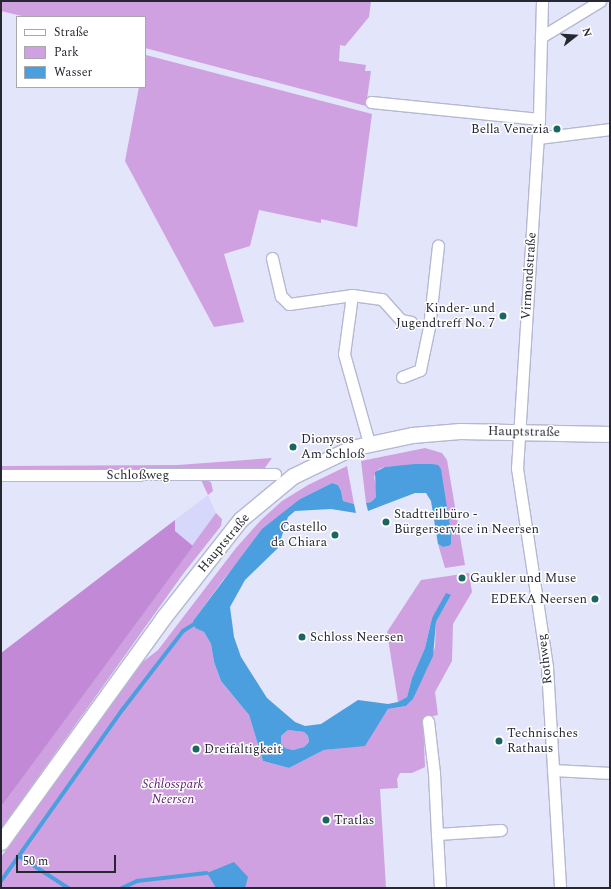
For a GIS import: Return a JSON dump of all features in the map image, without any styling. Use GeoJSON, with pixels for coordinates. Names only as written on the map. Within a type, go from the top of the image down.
{"type":"FeatureCollection","features":[{"type":"Feature","properties":{"kind":"street","name":"Virmondstraße"},"geometry":{"type":"LineString","coordinates":[[518,432],[538,138],[542,1]]}},
{"type":"Feature","properties":{"kind":"street"},"geometry":{"type":"LineString","coordinates":[[541,37],[600,1]]}},
{"type":"Feature","properties":{"kind":"street"},"geometry":{"type":"LineString","coordinates":[[371,102],[539,119]]}},
{"type":"Feature","properties":{"kind":"street"},"geometry":{"type":"LineString","coordinates":[[538,138],[610,129]]}},
{"type":"Feature","properties":{"kind":"street"},"geometry":{"type":"LineString","coordinates":[[402,377],[420,370],[429,327],[438,246]]}},
{"type":"Feature","properties":{"kind":"street"},"geometry":{"type":"LineString","coordinates":[[272,258],[281,296],[289,304],[352,295],[382,299],[401,320],[411,322]]}},
{"type":"Feature","properties":{"kind":"street"},"geometry":{"type":"LineString","coordinates":[[352,295],[344,354],[369,443]]}},
{"type":"Feature","properties":{"kind":"street","name":"Hauptstraße"},"geometry":{"type":"LineString","coordinates":[[1,842],[164,618],[241,519],[299,472],[351,448],[412,435],[446,432],[610,434]]}},
{"type":"Feature","properties":{"kind":"street","name":"Rothweg"},"geometry":{"type":"LineString","coordinates":[[518,432],[518,477],[546,661],[560,888]]}},
{"type":"Feature","properties":{"kind":"street","name":"Schloßweg"},"geometry":{"type":"LineString","coordinates":[[1,476],[275,474]]}},
{"type":"Feature","properties":{"kind":"street"},"geometry":{"type":"LineString","coordinates":[[428,721],[434,773],[440,888]]}},
{"type":"Feature","properties":{"kind":"street"},"geometry":{"type":"LineString","coordinates":[[553,770],[610,774]]}},
{"type":"Feature","properties":{"kind":"street"},"geometry":{"type":"LineString","coordinates":[[437,834],[501,830]]}},
{"type":"Feature","properties":{"kind":"shaded area"},"geometry":{"type":"Polygon","coordinates":[[[208,495],[216,513],[193,546],[175,531],[175,520],[208,495]]]}},
{"type":"Feature","properties":{"kind":"shaded area"},"geometry":{"type":"Polygon","coordinates":[[[175,520],[175,531],[193,546],[1,807],[1,653],[175,520]]]}},
{"type":"Feature","properties":{"kind":"green space"},"geometry":{"type":"Polygon","coordinates":[[[1,1],[371,1],[369,17],[345,46],[340,45],[339,61],[366,65],[365,71],[371,71],[366,106],[146,48],[146,16],[22,16],[1,11],[1,1]]]}},
{"type":"Feature","properties":{"kind":"green space"},"geometry":{"type":"Polygon","coordinates":[[[146,55],[372,114],[357,227],[321,219],[321,223],[259,210],[250,246],[224,254],[244,322],[214,327],[125,161],[139,88],[146,88],[146,55]]]}},
{"type":"Feature","properties":{"kind":"green space"},"geometry":{"type":"Polygon","coordinates":[[[425,448],[442,453],[447,460],[465,565],[445,568],[438,544],[443,547],[449,546],[451,544],[451,533],[432,464],[385,467],[379,469],[374,477],[377,490],[376,497],[371,502],[366,503],[361,461],[425,448]]]}},
{"type":"Feature","properties":{"kind":"green space"},"geometry":{"type":"Polygon","coordinates":[[[272,458],[264,469],[1,472],[1,466],[178,465],[272,458]]]}},
{"type":"Feature","properties":{"kind":"green space","name":"Schlosspark Neersen"},"geometry":{"type":"Polygon","coordinates":[[[347,466],[354,504],[343,501],[338,485],[332,483],[300,499],[243,556],[223,580],[193,621],[195,628],[204,632],[211,644],[214,662],[221,681],[249,715],[263,761],[289,768],[324,750],[365,745],[388,709],[406,706],[413,699],[421,679],[427,669],[435,647],[436,622],[451,595],[432,618],[425,648],[412,678],[407,697],[398,702],[387,632],[421,580],[469,573],[472,592],[453,624],[452,661],[435,692],[438,715],[423,718],[425,767],[412,773],[400,773],[397,779],[398,788],[380,789],[386,888],[1,888],[1,857],[140,664],[158,650],[236,548],[261,520],[282,501],[308,485],[347,466]]]}},
{"type":"Feature","properties":{"kind":"green space"},"geometry":{"type":"Polygon","coordinates":[[[203,479],[211,482],[213,491],[208,495],[201,480],[1,480],[203,479]]]}},
{"type":"Feature","properties":{"kind":"green space"},"geometry":{"type":"Polygon","coordinates":[[[216,513],[222,519],[221,526],[183,574],[1,829],[1,807],[216,513]]]}},
{"type":"Feature","properties":{"kind":"green space"},"geometry":{"type":"Polygon","coordinates":[[[288,730],[304,732],[308,736],[309,742],[304,747],[293,750],[285,748],[281,743],[281,736],[288,730]]]}},
{"type":"Feature","properties":{"kind":"water"},"geometry":{"type":"Polygon","coordinates":[[[415,464],[438,465],[441,469],[451,533],[451,544],[449,546],[443,547],[438,544],[431,501],[426,493],[415,493],[368,511],[366,503],[371,502],[376,497],[375,472],[385,467],[415,464]]]}},
{"type":"Feature","properties":{"kind":"water"},"geometry":{"type":"Polygon","coordinates":[[[332,483],[338,485],[343,501],[354,504],[356,513],[331,509],[295,511],[288,517],[278,548],[245,580],[230,607],[234,637],[241,657],[267,698],[295,722],[305,726],[321,724],[358,700],[388,704],[398,702],[407,697],[412,678],[425,648],[432,618],[446,593],[451,595],[436,622],[433,656],[413,699],[406,706],[388,709],[365,746],[324,750],[289,768],[263,761],[249,715],[221,681],[214,662],[211,644],[204,632],[195,628],[193,621],[262,529],[300,499],[332,483]],[[288,730],[281,736],[281,743],[285,748],[293,750],[304,747],[309,742],[308,736],[304,732],[288,730]]]}},
{"type":"Feature","properties":{"kind":"water"},"geometry":{"type":"Polygon","coordinates":[[[234,862],[248,877],[245,888],[216,888],[207,873],[234,862]]]}},
{"type":"Feature","properties":{"kind":"waterway"},"geometry":{"type":"LineString","coordinates":[[1,881],[123,709],[183,631],[194,624]]}},
{"type":"Feature","properties":{"kind":"waterway"},"geometry":{"type":"LineString","coordinates":[[19,856],[68,888]]}},
{"type":"Feature","properties":{"kind":"waterway"},"geometry":{"type":"LineString","coordinates":[[122,888],[137,881],[207,873]]}},
{"type":"Feature","properties":{"kind":"place","name":"Bella Venezia"},"geometry":{"type":"Point","coordinates":[557,129]}},
{"type":"Feature","properties":{"kind":"place","name":"Kinder- und Jugendtreff No. 7"},"geometry":{"type":"Point","coordinates":[503,316]}},
{"type":"Feature","properties":{"kind":"place","name":"Dionysos Am Schloß"},"geometry":{"type":"Point","coordinates":[293,447]}},
{"type":"Feature","properties":{"kind":"place","name":"Stadtteilbüro - Bürgerservice in Neersen"},"geometry":{"type":"Point","coordinates":[386,522]}},
{"type":"Feature","properties":{"kind":"place","name":"Castello da Chiara"},"geometry":{"type":"Point","coordinates":[335,535]}},
{"type":"Feature","properties":{"kind":"place","name":"Gaukler und Muse"},"geometry":{"type":"Point","coordinates":[462,578]}},
{"type":"Feature","properties":{"kind":"place","name":"EDEKA Neersen"},"geometry":{"type":"Point","coordinates":[595,599]}},
{"type":"Feature","properties":{"kind":"place","name":"Schloss Neersen"},"geometry":{"type":"Point","coordinates":[302,637]}},
{"type":"Feature","properties":{"kind":"place","name":"Technisches Rathaus"},"geometry":{"type":"Point","coordinates":[499,741]}},
{"type":"Feature","properties":{"kind":"place","name":"Dreifaltigkeit"},"geometry":{"type":"Point","coordinates":[196,749]}},
{"type":"Feature","properties":{"kind":"place","name":"Tratlas"},"geometry":{"type":"Point","coordinates":[326,820]}}]}
